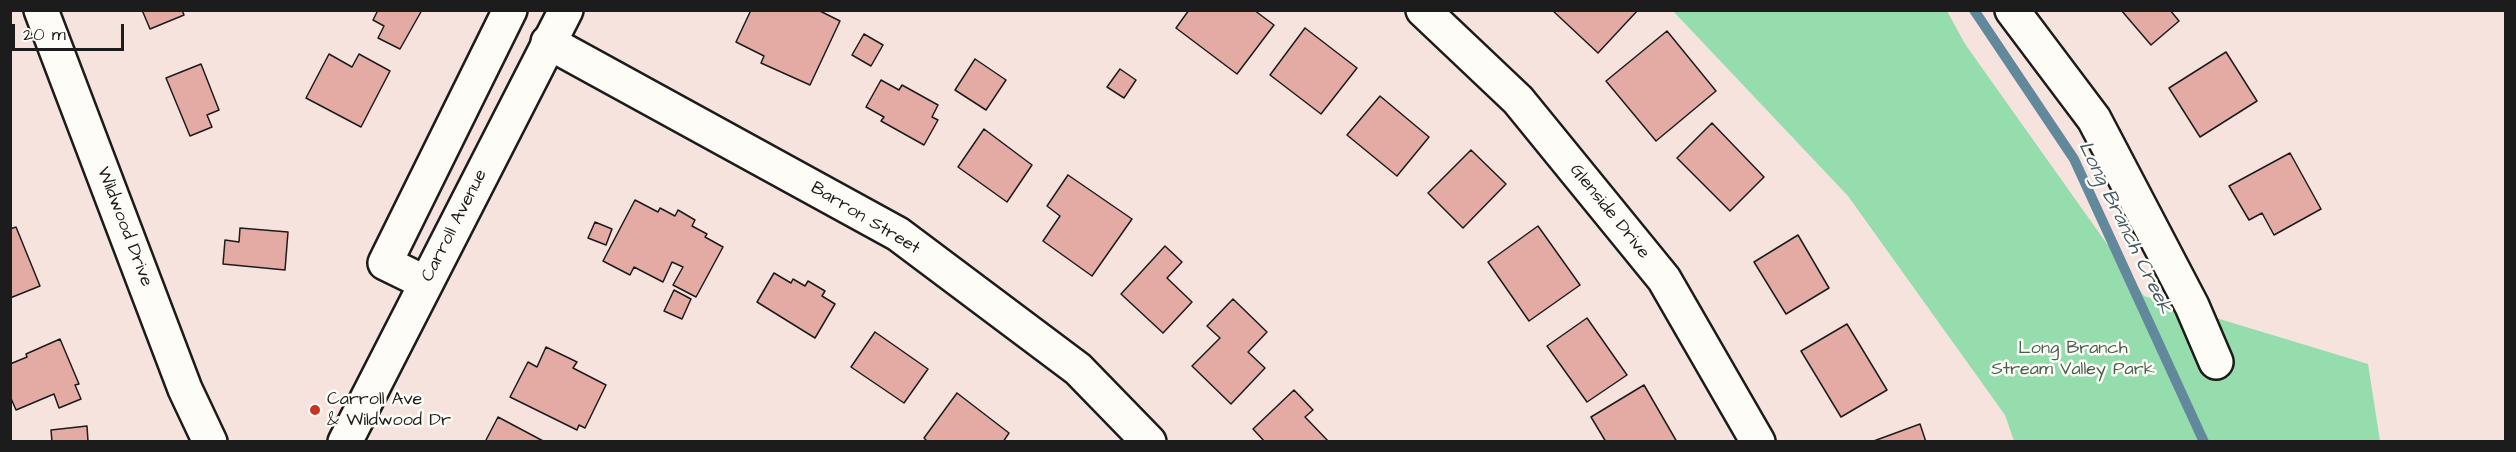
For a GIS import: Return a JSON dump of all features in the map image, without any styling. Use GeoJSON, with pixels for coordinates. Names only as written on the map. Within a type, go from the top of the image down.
{"type":"FeatureCollection","features":[{"type":"Feature","properties":{"kind":"street","name":"Wildwood Drive"},"geometry":{"type":"LineString","coordinates":[[40,10],[185,390],[210,441]]}},
{"type":"Feature","properties":{"kind":"street"},"geometry":{"type":"LineString","coordinates":[[426,284],[385,263],[510,10]]}},
{"type":"Feature","properties":{"kind":"street","name":"Carroll Avenue"},"geometry":{"type":"LineString","coordinates":[[345,441],[566,10]]}},
{"type":"Feature","properties":{"kind":"street","name":"Glenside Drive"},"geometry":{"type":"LineString","coordinates":[[1423,10],[1518,100],[1664,279],[1758,441]]}},
{"type":"Feature","properties":{"kind":"street"},"geometry":{"type":"LineString","coordinates":[[2012,10],[2094,119],[2192,306],[2216,362]]}},
{"type":"Feature","properties":{"kind":"street","name":"Barron Street"},"geometry":{"type":"LineString","coordinates":[[548,42],[898,234],[1078,369],[1149,441]]}},
{"type":"Feature","properties":{"kind":"green space","name":"Long Branch Stream Valley Park"},"geometry":{"type":"Polygon","coordinates":[[[1673,11],[1947,11],[1965,44],[2144,296],[2368,364],[2380,441],[2014,441],[2005,415],[1848,196],[1673,11]]]}},
{"type":"Feature","properties":{"kind":"building"},"geometry":{"type":"Polygon","coordinates":[[[142,10],[182,10],[184,15],[150,29],[142,10]]]}},
{"type":"Feature","properties":{"kind":"building"},"geometry":{"type":"Polygon","coordinates":[[[378,10],[422,10],[400,49],[378,38],[384,26],[373,20],[378,10]]]}},
{"type":"Feature","properties":{"kind":"building"},"geometry":{"type":"Polygon","coordinates":[[[751,10],[818,10],[840,21],[810,85],[761,63],[764,56],[736,42],[751,10]]]}},
{"type":"Feature","properties":{"kind":"building"},"geometry":{"type":"Polygon","coordinates":[[[1189,10],[1254,10],[1274,25],[1237,74],[1176,28],[1189,10]]]}},
{"type":"Feature","properties":{"kind":"building"},"geometry":{"type":"Polygon","coordinates":[[[1552,10],[1638,10],[1598,53],[1552,10]]]}},
{"type":"Feature","properties":{"kind":"building"},"geometry":{"type":"Polygon","coordinates":[[[2121,10],[2170,10],[2179,21],[2151,45],[2121,10]]]}},
{"type":"Feature","properties":{"kind":"building"},"geometry":{"type":"Polygon","coordinates":[[[1305,28],[1357,68],[1321,114],[1270,75],[1305,28]]]}},
{"type":"Feature","properties":{"kind":"building"},"geometry":{"type":"Polygon","coordinates":[[[1667,31],[1716,91],[1656,141],[1606,81],[1667,31]]]}},
{"type":"Feature","properties":{"kind":"building"},"geometry":{"type":"Polygon","coordinates":[[[864,34],[883,45],[871,66],[852,55],[864,34]]]}},
{"type":"Feature","properties":{"kind":"building"},"geometry":{"type":"Polygon","coordinates":[[[2226,52],[2257,101],[2200,137],[2169,88],[2226,52]]]}},
{"type":"Feature","properties":{"kind":"building"},"geometry":{"type":"Polygon","coordinates":[[[329,54],[352,67],[359,54],[390,71],[361,127],[306,98],[329,54]]]}},
{"type":"Feature","properties":{"kind":"building"},"geometry":{"type":"Polygon","coordinates":[[[975,59],[1006,80],[986,110],[955,90],[975,59]]]}},
{"type":"Feature","properties":{"kind":"building"},"geometry":{"type":"Polygon","coordinates":[[[201,64],[219,110],[207,115],[212,127],[190,136],[166,78],[201,64]]]}},
{"type":"Feature","properties":{"kind":"building"},"geometry":{"type":"Polygon","coordinates":[[[1120,69],[1136,80],[1124,98],[1107,87],[1120,69]]]}},
{"type":"Feature","properties":{"kind":"building"},"geometry":{"type":"Polygon","coordinates":[[[881,80],[899,90],[902,85],[938,105],[932,117],[938,120],[924,145],[881,121],[884,117],[866,107],[881,80]]]}},
{"type":"Feature","properties":{"kind":"building"},"geometry":{"type":"Polygon","coordinates":[[[1380,96],[1429,137],[1397,176],[1347,135],[1380,96]]]}},
{"type":"Feature","properties":{"kind":"building"},"geometry":{"type":"Polygon","coordinates":[[[1712,123],[1764,177],[1730,211],[1677,158],[1712,123]]]}},
{"type":"Feature","properties":{"kind":"building"},"geometry":{"type":"Polygon","coordinates":[[[984,129],[1032,165],[1007,202],[958,167],[984,129]]]}},
{"type":"Feature","properties":{"kind":"building"},"geometry":{"type":"Polygon","coordinates":[[[1471,150],[1506,184],[1463,228],[1428,193],[1471,150]]]}},
{"type":"Feature","properties":{"kind":"building"},"geometry":{"type":"Polygon","coordinates":[[[2290,153],[2321,209],[2274,235],[2262,213],[2249,220],[2229,186],[2290,153]]]}},
{"type":"Feature","properties":{"kind":"building"},"geometry":{"type":"Polygon","coordinates":[[[1068,175],[1132,219],[1092,276],[1043,241],[1060,216],[1047,206],[1068,175]]]}},
{"type":"Feature","properties":{"kind":"building"},"geometry":{"type":"Polygon","coordinates":[[[635,200],[658,212],[660,208],[675,216],[678,210],[695,220],[692,226],[707,234],[705,237],[723,247],[696,297],[673,285],[683,267],[672,262],[663,282],[634,267],[630,275],[603,261],[635,200]]]}},
{"type":"Feature","properties":{"kind":"building"},"geometry":{"type":"Polygon","coordinates":[[[595,222],[612,229],[606,245],[588,238],[595,222]]]}},
{"type":"Feature","properties":{"kind":"building"},"geometry":{"type":"Polygon","coordinates":[[[1538,226],[1580,285],[1529,321],[1488,262],[1538,226]]]}},
{"type":"Feature","properties":{"kind":"building"},"geometry":{"type":"Polygon","coordinates":[[[16,227],[40,286],[10,298],[10,229],[16,227]]]}},
{"type":"Feature","properties":{"kind":"building"},"geometry":{"type":"Polygon","coordinates":[[[240,228],[288,232],[285,270],[223,264],[225,240],[239,242],[240,228]]]}},
{"type":"Feature","properties":{"kind":"building"},"geometry":{"type":"Polygon","coordinates":[[[1798,235],[1829,288],[1786,314],[1754,262],[1798,235]]]}},
{"type":"Feature","properties":{"kind":"building"},"geometry":{"type":"Polygon","coordinates":[[[1165,246],[1182,262],[1167,278],[1192,302],[1163,333],[1121,294],[1165,246]]]}},
{"type":"Feature","properties":{"kind":"building"},"geometry":{"type":"Polygon","coordinates":[[[774,273],[791,283],[793,279],[805,286],[808,281],[825,291],[822,296],[835,304],[815,338],[757,302],[774,273]]]}},
{"type":"Feature","properties":{"kind":"building"},"geometry":{"type":"Polygon","coordinates":[[[674,290],[691,299],[682,319],[664,311],[674,290]]]}},
{"type":"Feature","properties":{"kind":"building"},"geometry":{"type":"Polygon","coordinates":[[[1233,299],[1267,332],[1248,352],[1265,368],[1231,404],[1192,366],[1220,338],[1207,326],[1233,299]]]}},
{"type":"Feature","properties":{"kind":"building"},"geometry":{"type":"Polygon","coordinates":[[[1587,318],[1627,375],[1587,402],[1547,346],[1587,318]]]}},
{"type":"Feature","properties":{"kind":"building"},"geometry":{"type":"Polygon","coordinates":[[[1847,324],[1887,390],[1841,417],[1801,351],[1847,324]]]}},
{"type":"Feature","properties":{"kind":"building"},"geometry":{"type":"Polygon","coordinates":[[[875,332],[928,369],[904,403],[851,367],[875,332]]]}},
{"type":"Feature","properties":{"kind":"building"},"geometry":{"type":"Polygon","coordinates":[[[60,339],[79,384],[75,385],[81,399],[59,408],[54,394],[16,410],[10,396],[10,364],[60,339]]]}},
{"type":"Feature","properties":{"kind":"building"},"geometry":{"type":"Polygon","coordinates":[[[546,347],[577,362],[573,368],[606,385],[585,428],[579,425],[577,430],[510,397],[528,362],[537,367],[546,347]]]}},
{"type":"Feature","properties":{"kind":"building"},"geometry":{"type":"Polygon","coordinates":[[[1644,385],[1677,442],[1606,442],[1591,417],[1644,385]]]}},
{"type":"Feature","properties":{"kind":"building"},"geometry":{"type":"Polygon","coordinates":[[[1294,390],[1313,410],[1305,417],[1329,442],[1265,442],[1253,429],[1294,390]]]}},
{"type":"Feature","properties":{"kind":"building"},"geometry":{"type":"Polygon","coordinates":[[[957,393],[1009,433],[1003,442],[928,442],[924,438],[957,393]]]}},
{"type":"Feature","properties":{"kind":"building"},"geometry":{"type":"Polygon","coordinates":[[[498,417],[545,442],[485,442],[498,417]]]}},
{"type":"Feature","properties":{"kind":"building"},"geometry":{"type":"Polygon","coordinates":[[[1920,424],[1926,442],[1871,442],[1920,424]]]}},
{"type":"Feature","properties":{"kind":"building"},"geometry":{"type":"Polygon","coordinates":[[[87,426],[88,441],[93,442],[52,442],[51,430],[87,426]]]}},
{"type":"Feature","properties":{"kind":"waterway","name":"Long Branch Creek"},"geometry":{"type":"LineString","coordinates":[[1974,10],[2074,159],[2204,442]]}},
{"type":"Feature","properties":{"kind":"place","name":"Carroll Ave & Wildwood Dr"},"geometry":{"type":"Point","coordinates":[315,410]}}]}
